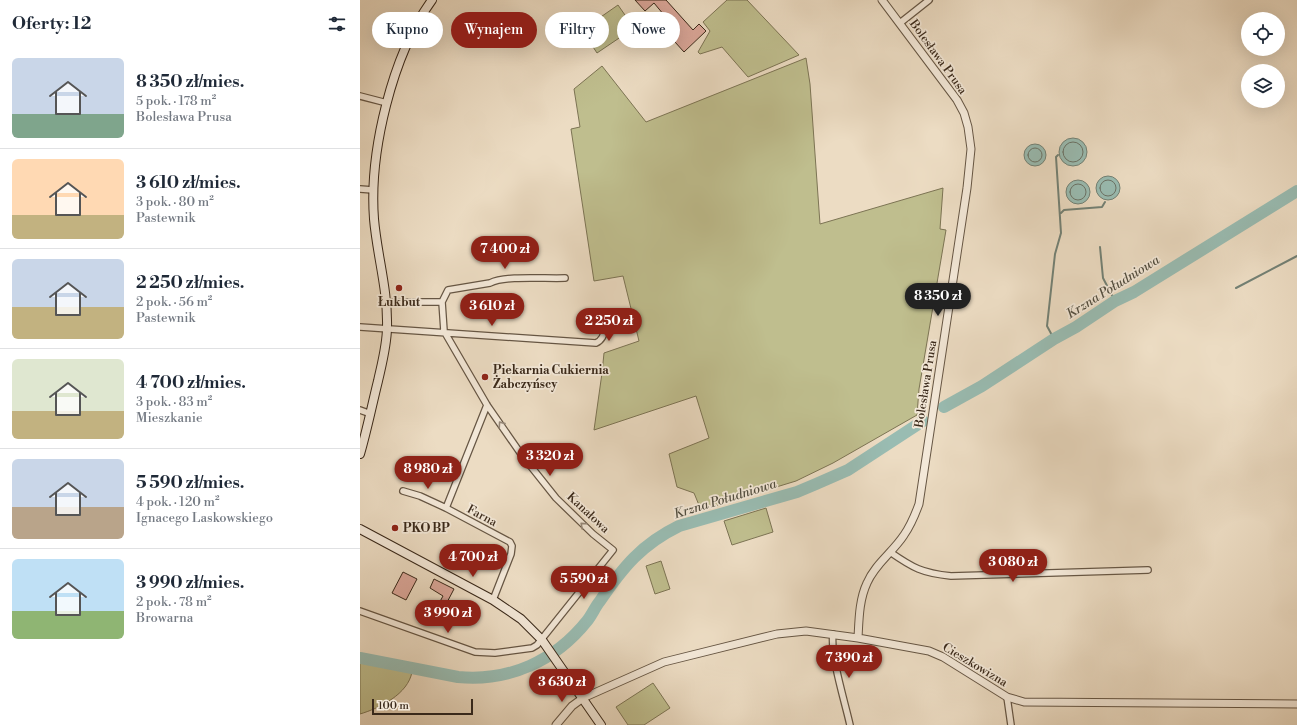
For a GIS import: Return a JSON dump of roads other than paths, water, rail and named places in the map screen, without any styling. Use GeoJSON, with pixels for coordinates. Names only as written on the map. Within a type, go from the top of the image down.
{"type":"FeatureCollection","features":[{"type":"Feature","properties":{"kind":"main road"},"geometry":{"type":"LineString","coordinates":[[360,454],[384,356],[387,330],[387,302],[376,232],[373,190],[378,142],[387,103],[409,42],[422,15],[432,0]]}},
{"type":"Feature","properties":{"kind":"main road"},"geometry":{"type":"LineString","coordinates":[[360,529],[493,600],[515,614],[542,640],[556,658],[601,725]]}},
{"type":"Feature","properties":{"kind":"street","name":"Bolesława Prusa"},"geometry":{"type":"LineString","coordinates":[[858,638],[862,598],[867,583],[875,569],[904,536],[919,504],[967,188],[971,149],[968,127],[957,100],[882,0]]}},
{"type":"Feature","properties":{"kind":"street"},"geometry":{"type":"LineString","coordinates":[[900,23],[929,0]]}},
{"type":"Feature","properties":{"kind":"street"},"geometry":{"type":"LineString","coordinates":[[360,96],[387,103]]}},
{"type":"Feature","properties":{"kind":"street"},"geometry":{"type":"LineString","coordinates":[[360,189],[373,190]]}},
{"type":"Feature","properties":{"kind":"street"},"geometry":{"type":"LineString","coordinates":[[444,331],[442,302],[448,290],[490,284],[496,280],[565,278]]}},
{"type":"Feature","properties":{"kind":"street"},"geometry":{"type":"LineString","coordinates":[[387,302],[442,302]]}},
{"type":"Feature","properties":{"kind":"street"},"geometry":{"type":"LineString","coordinates":[[360,327],[387,330],[444,331],[599,342],[603,336],[606,326]]}},
{"type":"Feature","properties":{"kind":"street","name":"Kanałowa"},"geometry":{"type":"LineString","coordinates":[[444,331],[487,405],[521,454],[556,498],[572,515],[612,550],[542,640]]}},
{"type":"Feature","properties":{"kind":"street"},"geometry":{"type":"LineString","coordinates":[[403,490],[446,508],[487,405]]}},
{"type":"Feature","properties":{"kind":"street"},"geometry":{"type":"LineString","coordinates":[[360,410],[371,414]]}},
{"type":"Feature","properties":{"kind":"street","name":"Farna"},"geometry":{"type":"LineString","coordinates":[[446,508],[510,542],[512,546],[511,554],[493,600]]}},
{"type":"Feature","properties":{"kind":"street"},"geometry":{"type":"LineString","coordinates":[[890,552],[917,570],[951,576],[1148,570]]}},
{"type":"Feature","properties":{"kind":"street"},"geometry":{"type":"LineString","coordinates":[[360,611],[475,652],[495,653],[532,648],[542,640]]}},
{"type":"Feature","properties":{"kind":"street","name":"Cieszkowizna"},"geometry":{"type":"LineString","coordinates":[[556,725],[572,706],[583,698],[660,664],[708,650],[793,631],[833,634],[938,654],[1007,697],[1034,703],[1297,704]]}},
{"type":"Feature","properties":{"kind":"street"},"geometry":{"type":"LineString","coordinates":[[833,634],[834,653],[850,725]]}},
{"type":"Feature","properties":{"kind":"street"},"geometry":{"type":"LineString","coordinates":[[1007,697],[1011,725]]}},
{"type":"Feature","properties":{"kind":"water"},"geometry":{"type":"Polygon","coordinates":[[[1073,138],[1083,142],[1087,152],[1083,162],[1073,166],[1063,162],[1059,152],[1063,142],[1073,138]]]}},
{"type":"Feature","properties":{"kind":"water"},"geometry":{"type":"Polygon","coordinates":[[[1031,144],[1039,144],[1046,151],[1046,159],[1039,166],[1031,166],[1024,159],[1024,151],[1031,144]]]}},
{"type":"Feature","properties":{"kind":"water"},"geometry":{"type":"Polygon","coordinates":[[[1108,176],[1117,179],[1120,188],[1117,197],[1108,200],[1099,197],[1096,188],[1099,179],[1108,176]]]}},
{"type":"Feature","properties":{"kind":"water"},"geometry":{"type":"Polygon","coordinates":[[[1078,180],[1087,183],[1090,192],[1087,201],[1078,204],[1069,201],[1066,192],[1069,183],[1078,180]]]}},
{"type":"Feature","properties":{"kind":"waterway"},"geometry":{"type":"LineString","coordinates":[[1054,339],[1047,326],[1055,254],[1061,233],[1056,157],[1058,155]]}},
{"type":"Feature","properties":{"kind":"waterway","name":"Krzna Południowa"},"geometry":{"type":"LineString","coordinates":[[944,407],[982,386],[1115,301],[1134,292],[1297,191]]}},
{"type":"Feature","properties":{"kind":"waterway"},"geometry":{"type":"LineString","coordinates":[[1061,213],[1064,210],[1102,207],[1105,202]]}},
{"type":"Feature","properties":{"kind":"waterway"},"geometry":{"type":"LineString","coordinates":[[1100,247],[1103,278],[1115,301]]}},
{"type":"Feature","properties":{"kind":"waterway"},"geometry":{"type":"LineString","coordinates":[[1236,288],[1297,256]]}},
{"type":"Feature","properties":{"kind":"waterway","name":"Krzna Południowa"},"geometry":{"type":"LineString","coordinates":[[360,658],[458,677],[477,678],[513,672],[530,666],[546,658],[574,635],[589,619],[608,589],[625,567],[644,549],[666,533],[679,526],[797,492],[816,484],[848,470],[923,421]]}},
{"type":"Feature","properties":{"kind":"place","name":"Łukbut"},"geometry":{"type":"Point","coordinates":[399,288]}},
{"type":"Feature","properties":{"kind":"place","name":"Piekarnia Cukiernia Żabczyńscy"},"geometry":{"type":"Point","coordinates":[485,377]}},
{"type":"Feature","properties":{"kind":"place","name":"PKO BP"},"geometry":{"type":"Point","coordinates":[395,528]}}]}
